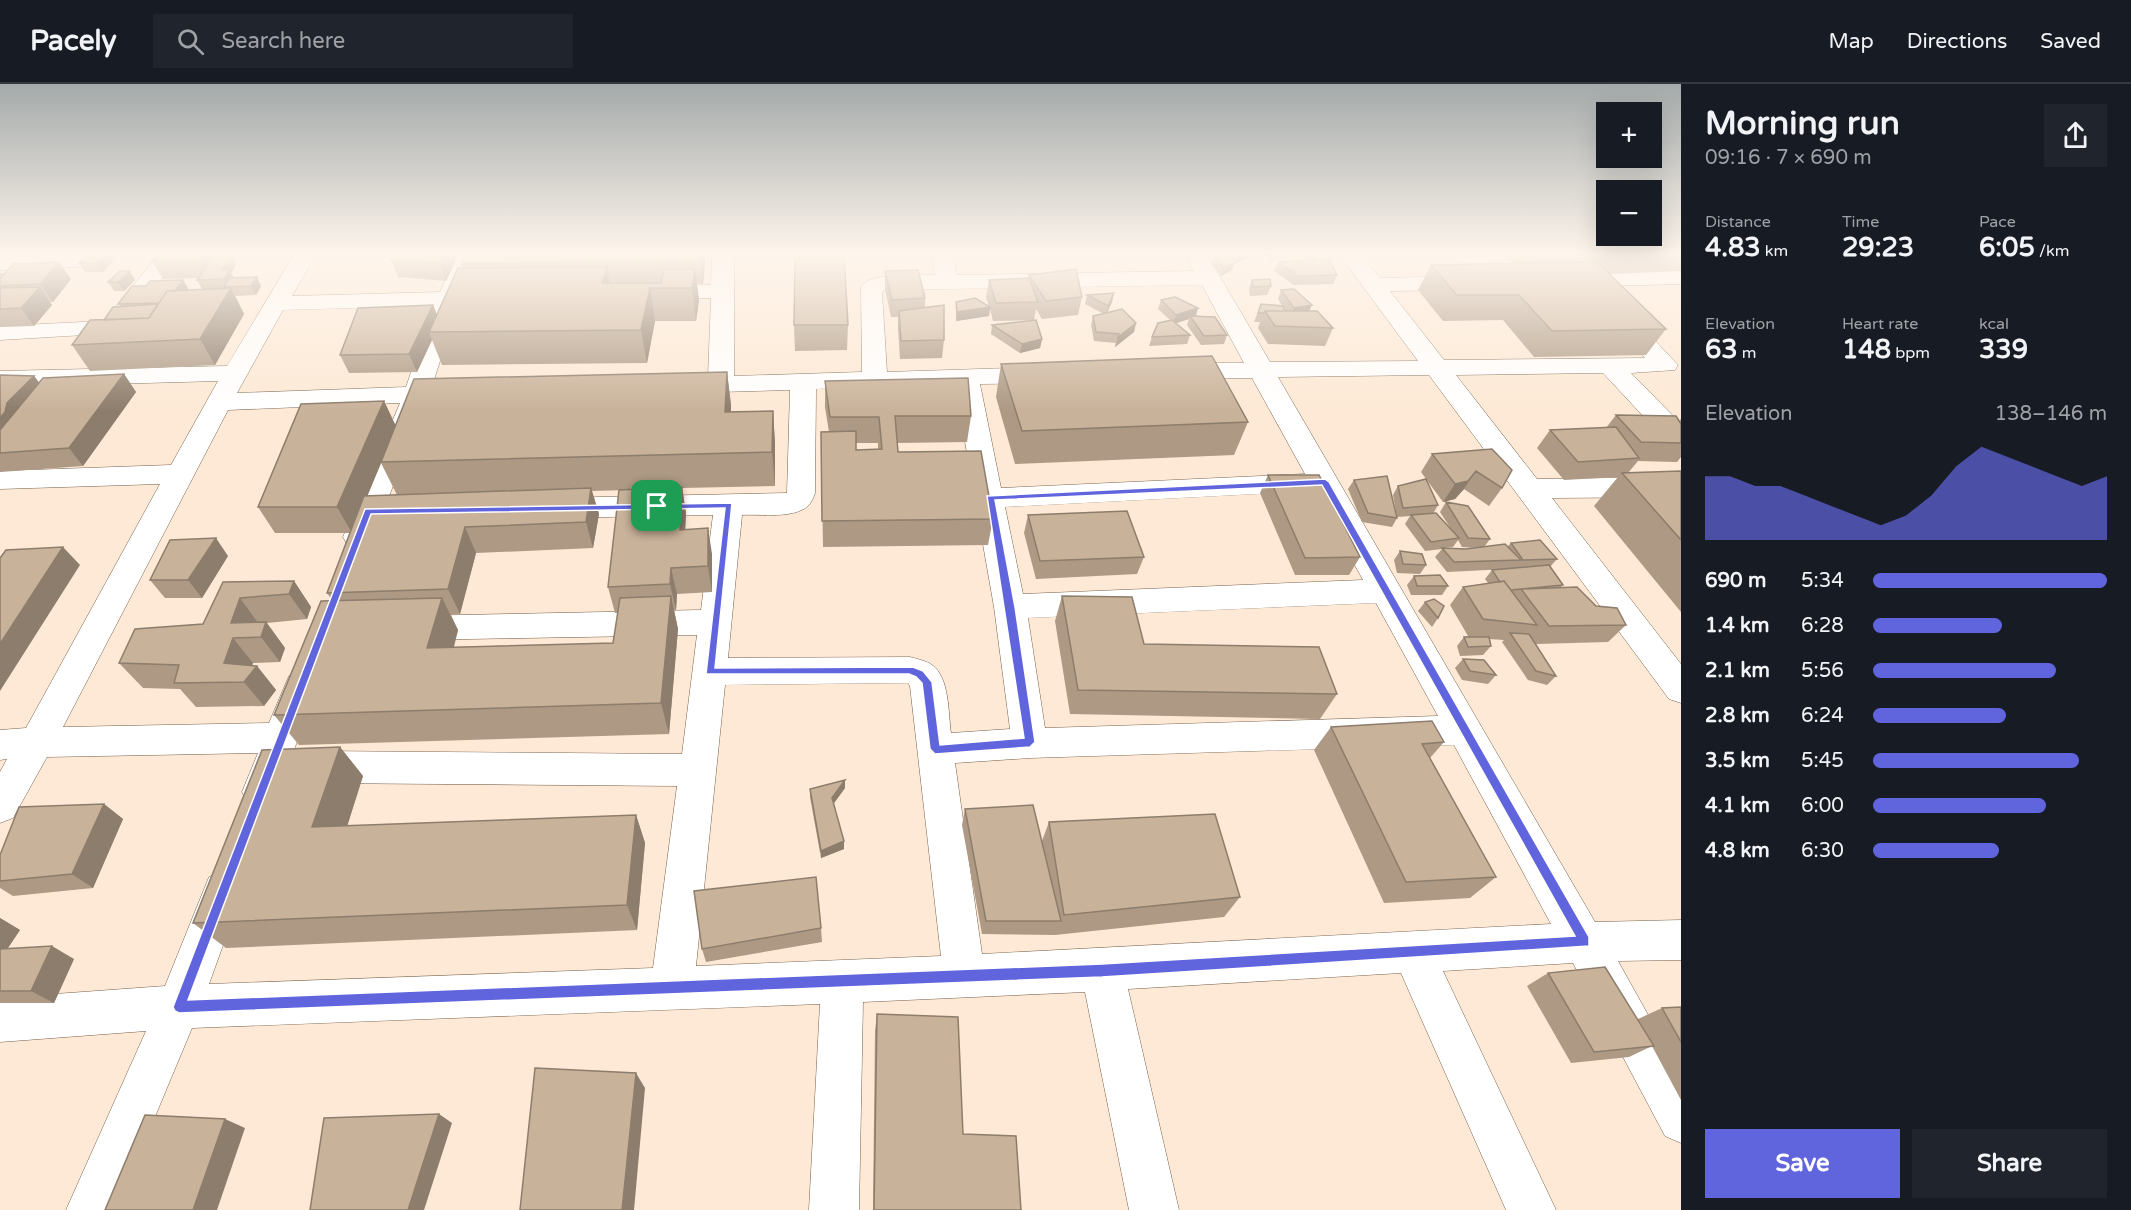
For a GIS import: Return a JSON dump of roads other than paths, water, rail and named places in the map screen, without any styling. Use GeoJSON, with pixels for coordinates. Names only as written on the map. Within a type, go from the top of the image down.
{"type":"FeatureCollection","features":[{"type":"Feature","properties":{"kind":"street"},"geometry":{"type":"LineString","coordinates":[[70,378],[128,306]]}},
{"type":"Feature","properties":{"kind":"street"},"geometry":{"type":"LineString","coordinates":[[0,806],[38,742],[219,402],[274,306]]}},
{"type":"Feature","properties":{"kind":"street"},"geometry":{"type":"LineString","coordinates":[[347,565],[385,511],[416,395],[446,306]]}},
{"type":"Feature","properties":{"kind":"street"},"geometry":{"type":"LineString","coordinates":[[721,383],[723,306]]}},
{"type":"Feature","properties":{"kind":"street"},"geometry":{"type":"LineString","coordinates":[[873,306],[875,380]]}},
{"type":"Feature","properties":{"kind":"street"},"geometry":{"type":"LineString","coordinates":[[1225,306],[1584,942],[1681,1120]]}},
{"type":"Feature","properties":{"kind":"street"},"geometry":{"type":"LineString","coordinates":[[1389,306],[1677,678]]}},
{"type":"Feature","properties":{"kind":"street"},"geometry":{"type":"LineString","coordinates":[[1155,372],[1434,366],[1611,367],[1666,364],[1608,306]]}},
{"type":"Feature","properties":{"kind":"street"},"geometry":{"type":"LineString","coordinates":[[0,333],[110,328]]}},
{"type":"Feature","properties":{"kind":"street"},"geometry":{"type":"LineString","coordinates":[[1611,367],[1670,416],[1681,440]]}},
{"type":"Feature","properties":{"kind":"street"},"geometry":{"type":"LineString","coordinates":[[0,379],[235,374]]}},
{"type":"Feature","properties":{"kind":"street"},"geometry":{"type":"LineString","coordinates":[[662,386],[1072,374]]}},
{"type":"Feature","properties":{"kind":"street"},"geometry":{"type":"LineString","coordinates":[[966,378],[1010,607],[1030,742]]}},
{"type":"Feature","properties":{"kind":"street"},"geometry":{"type":"LineString","coordinates":[[531,508],[787,504],[798,500],[801,493],[803,383]]}},
{"type":"Feature","properties":{"kind":"street"},"geometry":{"type":"LineString","coordinates":[[219,402],[474,393]]}},
{"type":"Feature","properties":{"kind":"street"},"geometry":{"type":"LineString","coordinates":[[0,480],[182,474]]}},
{"type":"Feature","properties":{"kind":"street"},"geometry":{"type":"LineString","coordinates":[[990,498],[1325,482]]}},
{"type":"Feature","properties":{"kind":"street"},"geometry":{"type":"LineString","coordinates":[[1529,489],[1681,487]]}},
{"type":"Feature","properties":{"kind":"street"},"geometry":{"type":"LineString","coordinates":[[672,988],[729,505]]}},
{"type":"Feature","properties":{"kind":"street"},"geometry":{"type":"LineString","coordinates":[[1010,607],[1386,591]]}},
{"type":"Feature","properties":{"kind":"street"},"geometry":{"type":"LineString","coordinates":[[382,628],[715,622]]}},
{"type":"Feature","properties":{"kind":"street"},"geometry":{"type":"LineString","coordinates":[[91,1210],[179,1007],[314,651]]}},
{"type":"Feature","properties":{"kind":"street"},"geometry":{"type":"LineString","coordinates":[[710,672],[910,670],[920,674],[927,682],[964,976]]}},
{"type":"Feature","properties":{"kind":"street"},"geometry":{"type":"LineString","coordinates":[[935,749],[1030,742],[1465,730]]}},
{"type":"Feature","properties":{"kind":"street"},"geometry":{"type":"LineString","coordinates":[[0,745],[38,742],[698,770]]}},
{"type":"Feature","properties":{"kind":"street"},"geometry":{"type":"LineString","coordinates":[[0,1020],[179,1007],[842,982],[1102,970],[1584,942],[1681,940]]}},
{"type":"Feature","properties":{"kind":"street"},"geometry":{"type":"LineString","coordinates":[[1413,952],[1531,1210]]}},
{"type":"Feature","properties":{"kind":"street"},"geometry":{"type":"LineString","coordinates":[[1102,970],[1155,1210]]}},
{"type":"Feature","properties":{"kind":"street"},"geometry":{"type":"LineString","coordinates":[[834,1210],[842,982]]}}]}
